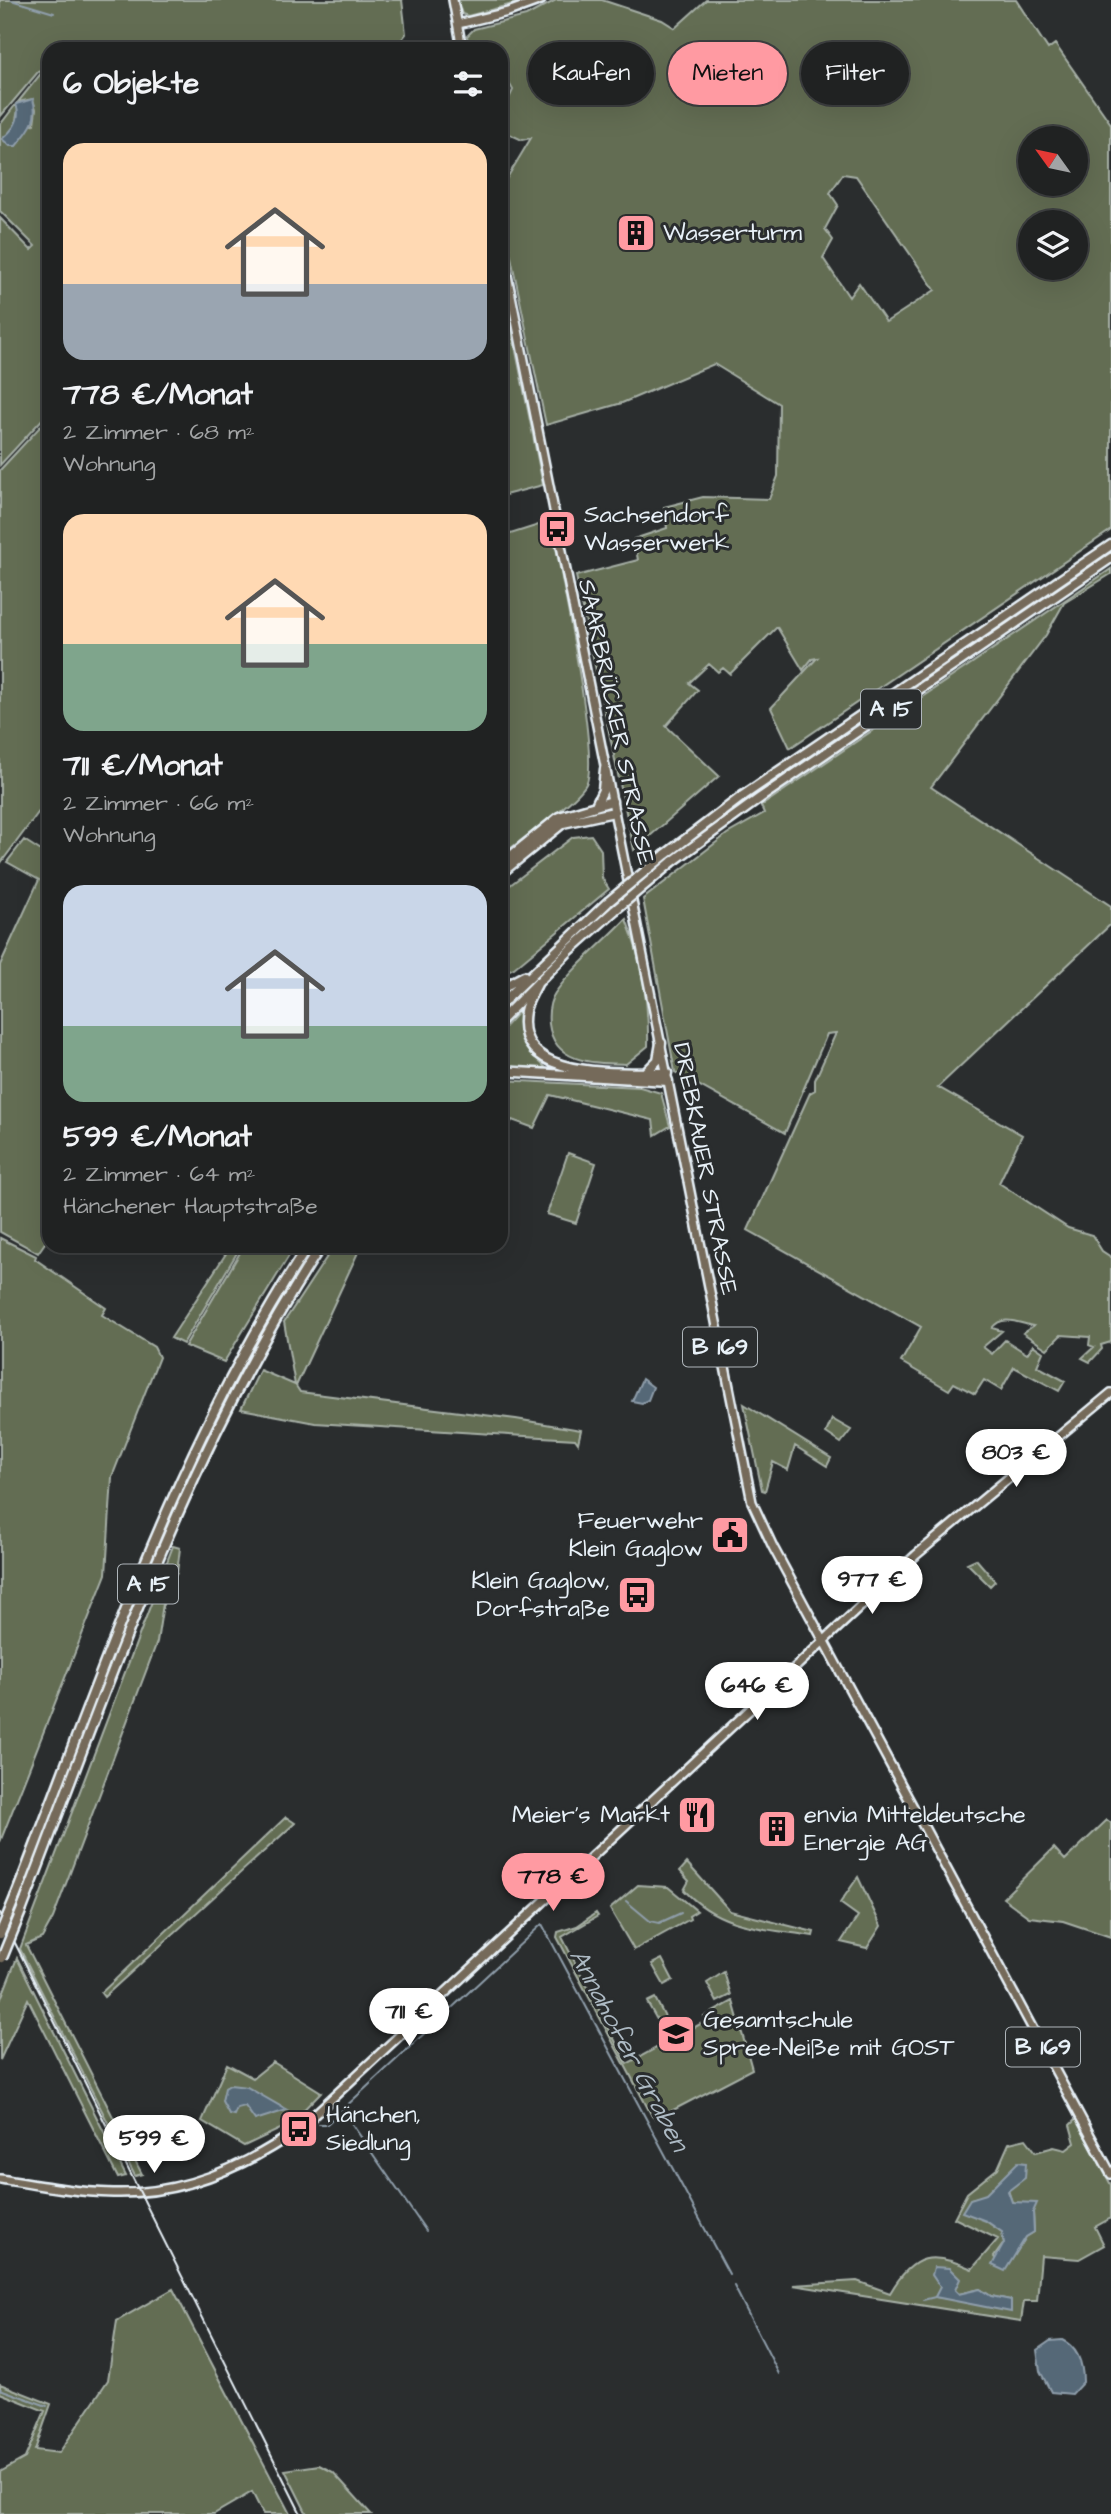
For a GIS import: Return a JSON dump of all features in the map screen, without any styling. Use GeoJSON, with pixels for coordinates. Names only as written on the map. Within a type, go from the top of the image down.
{"type":"FeatureCollection","features":[{"type":"Feature","properties":{"kind":"highway","name":"A 15"},"geometry":{"type":"LineString","coordinates":[[508,997],[608,902],[753,789],[1111,545]]}},
{"type":"Feature","properties":{"kind":"highway","name":"A 15"},"geometry":{"type":"LineString","coordinates":[[508,1013],[615,910],[672,862],[760,798],[1111,558]]}},
{"type":"Feature","properties":{"kind":"highway"},"geometry":{"type":"LineString","coordinates":[[596,805],[603,790],[605,769]]}},
{"type":"Feature","properties":{"kind":"highway"},"geometry":{"type":"LineString","coordinates":[[508,858],[559,817],[612,801]]}},
{"type":"Feature","properties":{"kind":"highway"},"geometry":{"type":"LineString","coordinates":[[508,868],[563,823],[614,812]]}},
{"type":"Feature","properties":{"kind":"highway"},"geometry":{"type":"LineString","coordinates":[[508,984],[538,967]]}},
{"type":"Feature","properties":{"kind":"highway"},"geometry":{"type":"LineString","coordinates":[[538,982],[525,1009],[525,1031],[530,1043],[545,1059],[572,1068],[646,1072],[667,1077]]}},
{"type":"Feature","properties":{"kind":"highway"},"geometry":{"type":"LineString","coordinates":[[646,1072],[658,1060],[661,1043]]}},
{"type":"Feature","properties":{"kind":"highway"},"geometry":{"type":"LineString","coordinates":[[508,1071],[667,1077]]}},
{"type":"Feature","properties":{"kind":"highway","name":"A 15"},"geometry":{"type":"LineString","coordinates":[[0,1934],[130,1598],[189,1458],[236,1366],[304,1253]]}},
{"type":"Feature","properties":{"kind":"highway","name":"A 15"},"geometry":{"type":"LineString","coordinates":[[1,1961],[140,1603],[200,1462],[264,1339],[317,1253]]}},
{"type":"Feature","properties":{"kind":"main road"},"geometry":{"type":"LineString","coordinates":[[453,0],[461,42]]}},
{"type":"Feature","properties":{"kind":"main road"},"geometry":{"type":"LineString","coordinates":[[457,24],[508,12],[541,0]]}},
{"type":"Feature","properties":{"kind":"main road","name":"SAARBRÜCKER STRASSE"},"geometry":{"type":"LineString","coordinates":[[508,280],[629,883]]}},
{"type":"Feature","properties":{"kind":"main road","name":"DREBKAUER STRASSE"},"geometry":{"type":"LineString","coordinates":[[629,883],[752,1502],[769,1539],[1111,2174]]}},
{"type":"Feature","properties":{"kind":"main road"},"geometry":{"type":"LineString","coordinates":[[0,2179],[112,2193],[135,2192],[214,2176],[257,2157],[325,2108],[922,1550],[1111,1392]]}},
{"type":"Feature","properties":{"kind":"green space"},"geometry":{"type":"Polygon","coordinates":[[[0,0],[402,0],[406,34],[400,42],[42,42],[42,71],[38,72],[0,117],[0,0]]]}},
{"type":"Feature","properties":{"kind":"green space"},"geometry":{"type":"Polygon","coordinates":[[[457,0],[527,0],[468,16],[462,14],[457,0]]]}},
{"type":"Feature","properties":{"kind":"green space"},"geometry":{"type":"Polygon","coordinates":[[[556,0],[602,0],[662,20],[675,28],[706,0],[1016,0],[1048,49],[1055,44],[1111,124],[1111,530],[790,748],[771,708],[817,658],[812,659],[803,670],[777,627],[730,674],[723,668],[718,672],[709,664],[689,683],[698,690],[666,726],[719,776],[634,850],[576,576],[638,560],[634,539],[667,528],[664,507],[703,497],[769,499],[778,476],[779,404],[714,364],[622,403],[546,425],[508,243],[508,176],[531,138],[522,140],[508,133],[508,100],[513,90],[508,81],[508,42],[468,42],[467,36],[474,29],[526,16],[556,0]],[[843,174],[830,193],[838,205],[825,229],[833,240],[823,258],[849,297],[859,283],[886,322],[935,290],[856,176],[843,174]]]}},
{"type":"Feature","properties":{"kind":"green space"},"geometry":{"type":"Polygon","coordinates":[[[42,72],[42,420],[0,465],[0,218],[31,250],[35,246],[0,211],[0,125],[16,104],[18,110],[14,130],[34,124],[36,109],[33,99],[18,102],[42,72]]]}},
{"type":"Feature","properties":{"kind":"green space"},"geometry":{"type":"Polygon","coordinates":[[[508,312],[543,485],[508,494],[508,312]]]}},
{"type":"Feature","properties":{"kind":"green space"},"geometry":{"type":"Polygon","coordinates":[[[42,425],[42,807],[0,864],[0,470],[42,425]]]}},
{"type":"Feature","properties":{"kind":"green space"},"geometry":{"type":"Polygon","coordinates":[[[551,521],[583,700],[589,767],[586,784],[580,792],[508,851],[508,535],[551,521]]]}},
{"type":"Feature","properties":{"kind":"green space"},"geometry":{"type":"Polygon","coordinates":[[[1111,569],[1111,574],[1064,603],[1046,635],[931,787],[1111,906],[1111,924],[938,1087],[1022,1135],[999,1183],[1068,1228],[1092,1235],[1102,1251],[1111,1257],[1111,1342],[1101,1345],[1102,1349],[1090,1362],[1082,1358],[1094,1347],[1089,1345],[1090,1337],[1061,1335],[1047,1349],[1023,1333],[1033,1326],[1001,1321],[992,1328],[1002,1331],[983,1347],[992,1354],[1005,1340],[1027,1354],[1033,1345],[1043,1352],[1037,1366],[1065,1381],[1059,1391],[1014,1367],[1001,1390],[984,1380],[975,1394],[954,1383],[949,1390],[901,1362],[921,1327],[748,1230],[810,1093],[815,1090],[815,1080],[836,1033],[827,1034],[785,1133],[675,1072],[643,899],[727,834],[764,813],[761,806],[1111,569]]]}},
{"type":"Feature","properties":{"kind":"green space"},"geometry":{"type":"Polygon","coordinates":[[[591,835],[601,850],[602,878],[609,889],[508,971],[508,887],[573,837],[591,835]]]}},
{"type":"Feature","properties":{"kind":"green space"},"geometry":{"type":"Polygon","coordinates":[[[24,840],[42,852],[42,1247],[38,1253],[0,1232],[0,965],[39,880],[7,862],[24,840]]]}},
{"type":"Feature","properties":{"kind":"green space"},"geometry":{"type":"Polygon","coordinates":[[[626,919],[643,981],[648,1046],[626,1064],[577,1059],[559,1047],[552,1037],[549,1024],[551,1000],[571,973],[626,919]]]}},
{"type":"Feature","properties":{"kind":"green space"},"geometry":{"type":"Polygon","coordinates":[[[521,1009],[521,1027],[525,1042],[546,1068],[508,1067],[508,1023],[521,1009]]]}},
{"type":"Feature","properties":{"kind":"green space"},"geometry":{"type":"Polygon","coordinates":[[[508,1080],[640,1087],[661,1093],[670,1126],[655,1135],[653,1120],[550,1095],[534,1128],[512,1120],[508,1127],[508,1080]]]}},
{"type":"Feature","properties":{"kind":"green space"},"geometry":{"type":"Polygon","coordinates":[[[568,1153],[596,1163],[576,1223],[547,1214],[568,1153]]]}},
{"type":"Feature","properties":{"kind":"green space"},"geometry":{"type":"Polygon","coordinates":[[[0,1238],[36,1256],[35,1259],[106,1308],[102,1315],[154,1347],[159,1357],[112,1477],[106,1574],[0,1842],[0,1238]]]}},
{"type":"Feature","properties":{"kind":"green space"},"geometry":{"type":"Polygon","coordinates":[[[226,1253],[237,1253],[183,1344],[171,1338],[226,1253]]]}},
{"type":"Feature","properties":{"kind":"green space"},"geometry":{"type":"Polygon","coordinates":[[[240,1253],[291,1253],[224,1362],[185,1346],[240,1253]]]}},
{"type":"Feature","properties":{"kind":"green space"},"geometry":{"type":"Polygon","coordinates":[[[329,1253],[358,1253],[296,1386],[300,1392],[516,1419],[581,1430],[578,1443],[575,1439],[315,1423],[241,1409],[260,1370],[295,1385],[284,1322],[329,1253]]]}},
{"type":"Feature","properties":{"kind":"green space"},"geometry":{"type":"Polygon","coordinates":[[[744,1404],[831,1458],[827,1466],[795,1446],[788,1470],[773,1462],[765,1491],[762,1490],[744,1404]]]}},
{"type":"Feature","properties":{"kind":"green space"},"geometry":{"type":"Polygon","coordinates":[[[832,1419],[851,1430],[841,1443],[826,1433],[832,1419]]]}},
{"type":"Feature","properties":{"kind":"green space"},"geometry":{"type":"Polygon","coordinates":[[[173,1546],[180,1548],[177,1573],[165,1591],[157,1642],[53,1918],[42,1938],[26,1945],[142,2174],[135,2176],[20,1949],[173,1546]]]}},
{"type":"Feature","properties":{"kind":"green space"},"geometry":{"type":"Polygon","coordinates":[[[976,1559],[995,1581],[990,1586],[967,1563],[976,1559]]]}},
{"type":"Feature","properties":{"kind":"green space"},"geometry":{"type":"Polygon","coordinates":[[[286,1817],[295,1823],[104,1997],[101,1993],[286,1817]]]}},
{"type":"Feature","properties":{"kind":"green space"},"geometry":{"type":"Polygon","coordinates":[[[1107,1820],[1111,1823],[1111,1937],[1063,1921],[1029,1917],[1003,1898],[1054,1848],[1065,1860],[1107,1820]]]}},
{"type":"Feature","properties":{"kind":"green space"},"geometry":{"type":"Polygon","coordinates":[[[687,1863],[730,1911],[814,1932],[813,1936],[743,1925],[712,1913],[684,1890],[689,1881],[680,1871],[687,1863]]]}},
{"type":"Feature","properties":{"kind":"green space"},"geometry":{"type":"Polygon","coordinates":[[[858,1877],[881,1926],[867,1948],[841,1942],[858,1916],[840,1903],[858,1877]]]}},
{"type":"Feature","properties":{"kind":"green space"},"geometry":{"type":"Polygon","coordinates":[[[638,1885],[668,1887],[697,1911],[689,1916],[690,1919],[634,1950],[610,1909],[638,1885]]]}},
{"type":"Feature","properties":{"kind":"green space"},"geometry":{"type":"Polygon","coordinates":[[[596,1913],[598,1916],[562,1937],[627,2064],[706,2021],[704,2017],[733,2001],[752,2069],[656,2119],[652,2116],[557,1937],[558,1932],[577,1926],[596,1913]]]}},
{"type":"Feature","properties":{"kind":"green space"},"geometry":{"type":"Polygon","coordinates":[[[17,1958],[126,2176],[118,2178],[28,1999],[0,2060],[0,2001],[17,1958]]]}},
{"type":"Feature","properties":{"kind":"green space"},"geometry":{"type":"Polygon","coordinates":[[[662,1959],[673,1980],[664,1985],[652,1964],[662,1959]]]}},
{"type":"Feature","properties":{"kind":"green space"},"geometry":{"type":"Polygon","coordinates":[[[724,1972],[731,1995],[717,2002],[707,1983],[724,1972]]]}},
{"type":"Feature","properties":{"kind":"green space"},"geometry":{"type":"Polygon","coordinates":[[[655,1998],[667,2021],[660,2025],[647,2002],[655,1998]]]}},
{"type":"Feature","properties":{"kind":"green space"},"geometry":{"type":"Polygon","coordinates":[[[273,2062],[321,2092],[289,2125],[244,2146],[202,2121],[227,2064],[253,2078],[273,2062]]]}},
{"type":"Feature","properties":{"kind":"green space"},"geometry":{"type":"Polygon","coordinates":[[[1076,2119],[1111,2185],[1111,2218],[1095,2227],[1104,2245],[1079,2259],[1041,2256],[1037,2301],[1024,2301],[1021,2321],[793,2285],[857,2281],[890,2293],[907,2270],[925,2259],[946,2260],[972,2269],[998,2239],[954,2218],[967,2193],[998,2168],[1009,2143],[1026,2139],[1036,2152],[1054,2147],[1066,2150],[1075,2143],[1070,2125],[1076,2119]],[[1008,2190],[971,2199],[986,2221],[1002,2232],[1004,2243],[994,2257],[1005,2270],[1026,2237],[1034,2232],[1033,2212],[1012,2202],[1008,2190]],[[941,2287],[935,2297],[964,2301],[1010,2300],[991,2296],[980,2289],[959,2294],[941,2287]]]}},
{"type":"Feature","properties":{"kind":"green space"},"geometry":{"type":"Polygon","coordinates":[[[173,2289],[290,2514],[263,2514],[252,2492],[214,2514],[0,2514],[0,2472],[25,2458],[45,2411],[0,2393],[0,2384],[51,2404],[35,2450],[59,2453],[108,2380],[117,2321],[173,2289]]]}},
{"type":"Feature","properties":{"kind":"green space"},"geometry":{"type":"Polygon","coordinates":[[[319,2465],[333,2472],[371,2514],[307,2514],[285,2470],[319,2465]]]}},
{"type":"Feature","properties":{"kind":"water"},"geometry":{"type":"Polygon","coordinates":[[[33,99],[35,113],[32,124],[16,146],[10,146],[2,139],[17,120],[16,104],[33,99]]]}},
{"type":"Feature","properties":{"kind":"water"},"geometry":{"type":"Polygon","coordinates":[[[642,1379],[653,1387],[648,1400],[642,1403],[632,1401],[642,1379]]]}},
{"type":"Feature","properties":{"kind":"water"},"geometry":{"type":"Polygon","coordinates":[[[230,2085],[247,2087],[287,2110],[255,2120],[245,2106],[237,2108],[234,2115],[229,2114],[222,2101],[225,2088],[230,2085]]]}},
{"type":"Feature","properties":{"kind":"water"},"geometry":{"type":"Polygon","coordinates":[[[1018,2162],[1026,2163],[1025,2178],[1008,2191],[1012,2202],[1037,2203],[1033,2212],[1034,2232],[1026,2237],[1005,2271],[992,2265],[1004,2243],[1002,2232],[986,2221],[962,2212],[970,2199],[986,2194],[1018,2162]]]}},
{"type":"Feature","properties":{"kind":"water"},"geometry":{"type":"Polygon","coordinates":[[[934,2267],[949,2268],[960,2279],[955,2290],[959,2294],[980,2289],[991,2296],[1011,2300],[1011,2312],[935,2297],[940,2287],[932,2275],[934,2267]]]}},
{"type":"Feature","properties":{"kind":"water"},"geometry":{"type":"Polygon","coordinates":[[[1062,2340],[1076,2352],[1082,2369],[1083,2382],[1072,2394],[1051,2392],[1040,2371],[1037,2350],[1050,2341],[1062,2340]]]}},
{"type":"Feature","properties":{"kind":"waterway"},"geometry":{"type":"LineString","coordinates":[[11,0],[54,13]]}},
{"type":"Feature","properties":{"kind":"waterway"},"geometry":{"type":"LineString","coordinates":[[626,1901],[650,1921],[659,1923],[681,1913]]}},
{"type":"Feature","properties":{"kind":"waterway","name":"Annahofer Graben"},"geometry":{"type":"LineString","coordinates":[[319,2124],[327,2124],[542,1924],[729,2274]]}},
{"type":"Feature","properties":{"kind":"waterway"},"geometry":{"type":"LineString","coordinates":[[343,2111],[426,2231]]}},
{"type":"Feature","properties":{"kind":"waterway"},"geometry":{"type":"LineString","coordinates":[[734,2286],[779,2374]]}},
{"type":"Feature","properties":{"kind":"waterway"},"geometry":{"type":"LineString","coordinates":[[923,2300],[935,2297]]}},
{"type":"Feature","properties":{"kind":"waterway"},"geometry":{"type":"LineString","coordinates":[[0,2389],[47,2406]]}},
{"type":"Feature","properties":{"kind":"railway"},"geometry":{"type":"LineString","coordinates":[[0,1913],[301,2514]]}},
{"type":"Feature","properties":{"kind":"place","name":"Wasserturm"},"geometry":{"type":"Point","coordinates":[636,233]}},
{"type":"Feature","properties":{"kind":"place","name":"Sachsendorf Wasserwerk"},"geometry":{"type":"Point","coordinates":[557,529]}},
{"type":"Feature","properties":{"kind":"place","name":"Feuerwehr Klein Gaglow"},"geometry":{"type":"Point","coordinates":[730,1535]}},
{"type":"Feature","properties":{"kind":"place","name":"Klein Gaglow, Dorfstraße"},"geometry":{"type":"Point","coordinates":[637,1595]}},
{"type":"Feature","properties":{"kind":"place","name":"Meier's Markt"},"geometry":{"type":"Point","coordinates":[697,1815]}},
{"type":"Feature","properties":{"kind":"place","name":"envia Mitteldeutsche Energie AG"},"geometry":{"type":"Point","coordinates":[777,1829]}},
{"type":"Feature","properties":{"kind":"place","name":"Gesamtschule Spree-Neiße mit GOST"},"geometry":{"type":"Point","coordinates":[676,2034]}},
{"type":"Feature","properties":{"kind":"place","name":"Hänchen, Siedlung"},"geometry":{"type":"Point","coordinates":[299,2129]}}]}
